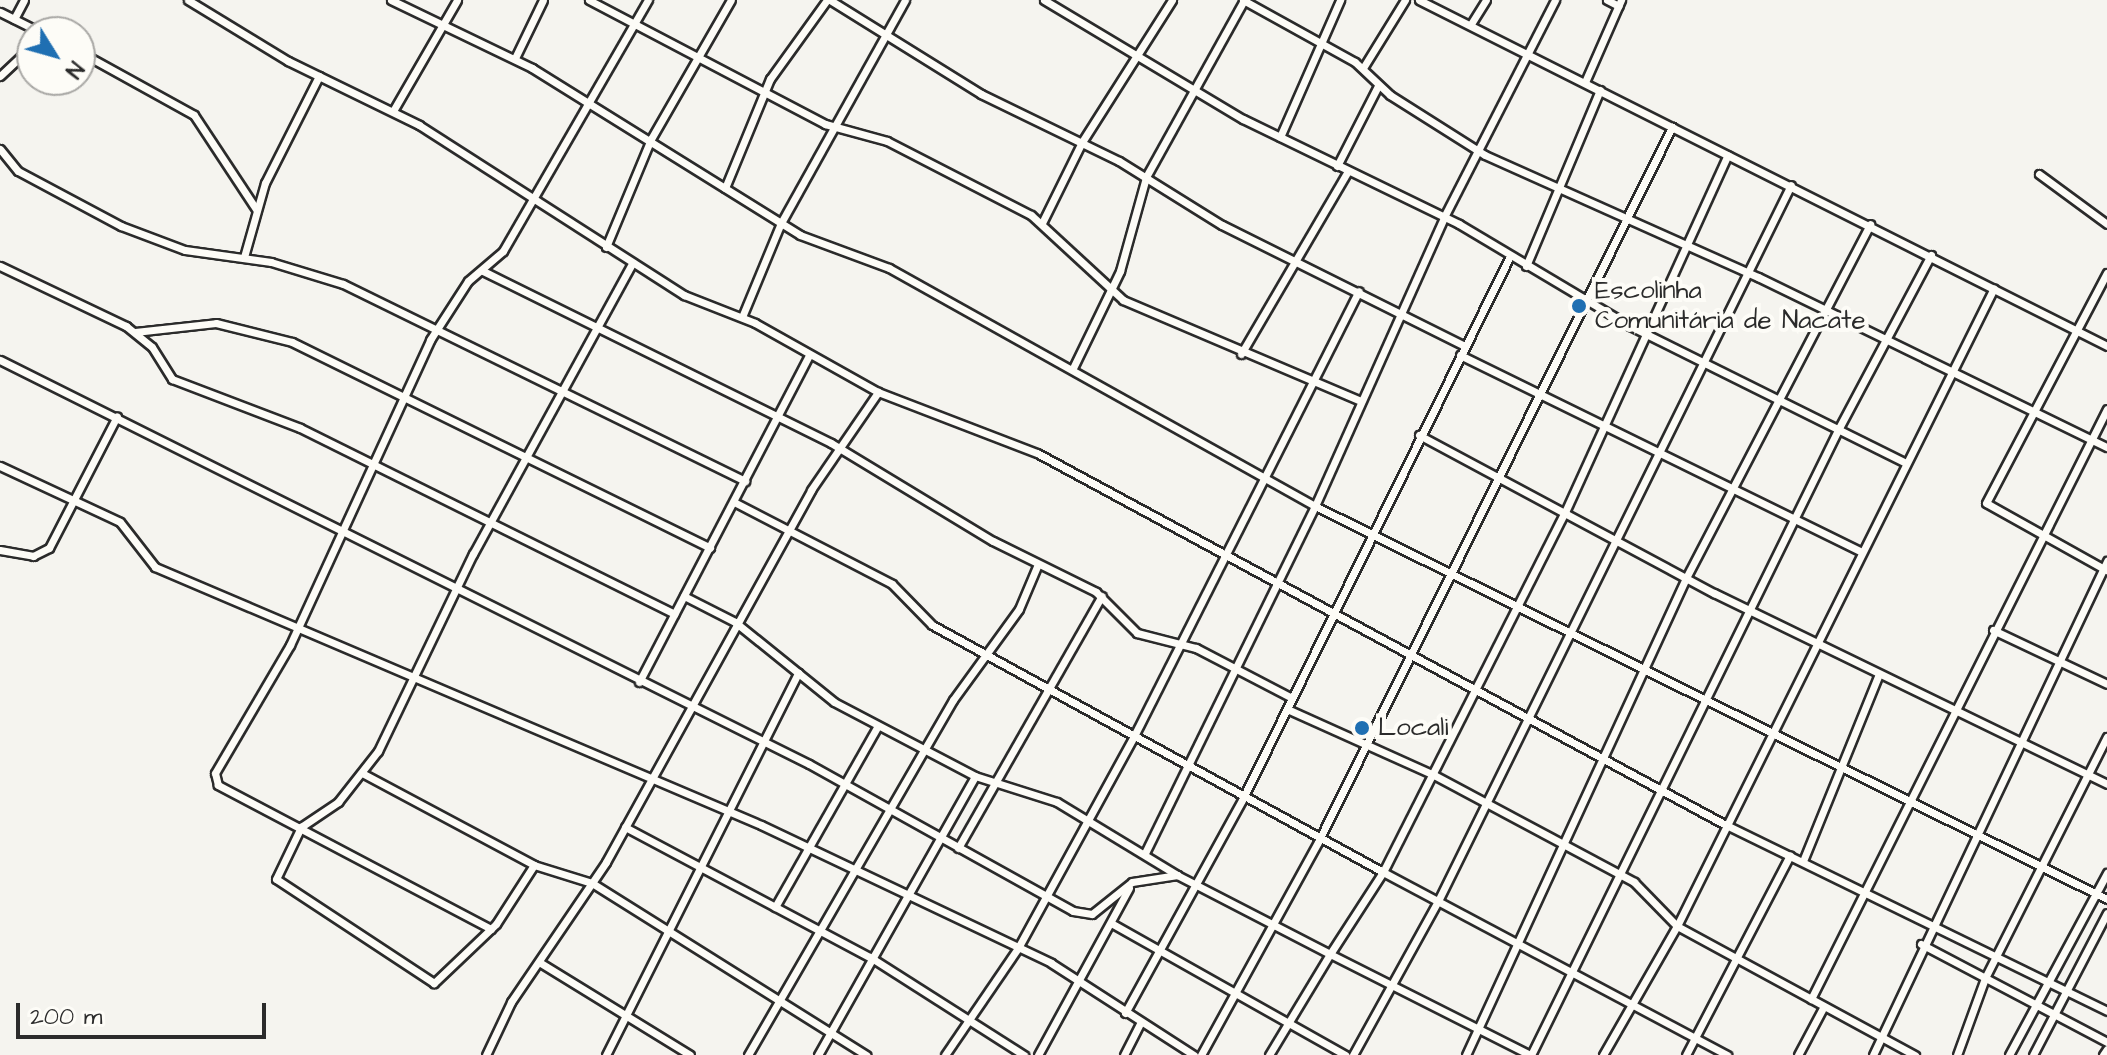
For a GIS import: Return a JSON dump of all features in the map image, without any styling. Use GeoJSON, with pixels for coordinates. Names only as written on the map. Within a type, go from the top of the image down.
{"type":"FeatureCollection","features":[{"type":"Feature","properties":{"kind":"street"},"geometry":{"type":"LineString","coordinates":[[0,12],[14,19],[24,0]]}},
{"type":"Feature","properties":{"kind":"street"},"geometry":{"type":"LineString","coordinates":[[188,0],[319,76],[393,111],[684,295],[742,317],[878,392],[1037,453],[1726,825],[1932,922],[2107,1011]]}},
{"type":"Feature","properties":{"kind":"street"},"geometry":{"type":"LineString","coordinates":[[391,0],[515,58],[651,139],[824,249],[889,268],[1073,368],[1315,506],[1572,628],[1770,735],[2107,899]]}},
{"type":"Feature","properties":{"kind":"street"},"geometry":{"type":"LineString","coordinates":[[393,111],[457,0]]}},
{"type":"Feature","properties":{"kind":"street"},"geometry":{"type":"LineString","coordinates":[[515,58],[543,0]]}},
{"type":"Feature","properties":{"kind":"street"},"geometry":{"type":"LineString","coordinates":[[589,0],[636,21],[763,93],[836,129],[887,141],[1042,223],[1111,293],[1241,354],[1361,401]]}},
{"type":"Feature","properties":{"kind":"street"},"geometry":{"type":"LineString","coordinates":[[491,929],[214,780],[298,623],[336,533],[407,396],[436,329],[483,271],[530,200],[648,0]]}},
{"type":"Feature","properties":{"kind":"street"},"geometry":{"type":"LineString","coordinates":[[606,247],[651,139],[731,0]]}},
{"type":"Feature","properties":{"kind":"street"},"geometry":{"type":"LineString","coordinates":[[725,188],[763,93],[829,0],[886,32],[981,94],[1082,142],[1300,262],[1465,346]]}},
{"type":"Feature","properties":{"kind":"street"},"geometry":{"type":"LineString","coordinates":[[742,317],[781,223],[905,0]]}},
{"type":"Feature","properties":{"kind":"street"},"geometry":{"type":"LineString","coordinates":[[1044,0],[1194,91],[1337,166],[1444,217],[1586,302],[1904,462]]}},
{"type":"Feature","properties":{"kind":"street"},"geometry":{"type":"LineString","coordinates":[[1042,223],[1082,142],[1139,58],[1172,0]]}},
{"type":"Feature","properties":{"kind":"street"},"geometry":{"type":"LineString","coordinates":[[1073,368],[1111,293],[1146,177],[1243,0],[1363,68],[1378,86],[1479,152],[1746,272],[1950,374],[2107,447]]}},
{"type":"Feature","properties":{"kind":"street"},"geometry":{"type":"LineString","coordinates":[[1280,137],[1340,0]]}},
{"type":"Feature","properties":{"kind":"street"},"geometry":{"type":"LineString","coordinates":[[1363,68],[1405,0]]}},
{"type":"Feature","properties":{"kind":"street"},"geometry":{"type":"LineString","coordinates":[[1419,0],[1528,50],[1672,127],[2107,346]]}},
{"type":"Feature","properties":{"kind":"street"},"geometry":{"type":"LineString","coordinates":[[1471,24],[1486,0]]}},
{"type":"Feature","properties":{"kind":"street"},"geometry":{"type":"LineString","coordinates":[[1145,853],[1315,506],[1361,401],[1405,314],[1444,217],[1555,0]]}},
{"type":"Feature","properties":{"kind":"street"},"geometry":{"type":"LineString","coordinates":[[1585,82],[1620,3],[1607,0]]}},
{"type":"Feature","properties":{"kind":"street"},"geometry":{"type":"LineString","coordinates":[[0,76],[16,61]]}},
{"type":"Feature","properties":{"kind":"street"},"geometry":{"type":"LineString","coordinates":[[96,61],[194,115],[256,209]]}},
{"type":"Feature","properties":{"kind":"street"},"geometry":{"type":"LineString","coordinates":[[244,257],[256,209],[319,76]]}},
{"type":"Feature","properties":{"kind":"street"},"geometry":{"type":"LineString","coordinates":[[1337,166],[1378,86]]}},
{"type":"Feature","properties":{"kind":"street"},"geometry":{"type":"LineString","coordinates":[[1526,266],[1600,90]]}},
{"type":"Feature","properties":{"kind":"street"},"geometry":{"type":"LineString","coordinates":[[1201,1055],[1318,842],[1672,127]]}},
{"type":"Feature","properties":{"kind":"street"},"geometry":{"type":"LineString","coordinates":[[0,149],[18,171],[121,226],[185,250],[244,257],[343,284],[745,481]]}},
{"type":"Feature","properties":{"kind":"street"},"geometry":{"type":"LineString","coordinates":[[1269,1055],[1286,1023],[1383,872],[1478,690],[1565,512],[1728,155]]}},
{"type":"Feature","properties":{"kind":"street"},"geometry":{"type":"LineString","coordinates":[[1241,354],[1300,262],[1348,171]]}},
{"type":"Feature","properties":{"kind":"street"},"geometry":{"type":"LineString","coordinates":[[2039,174],[2107,224]]}},
{"type":"Feature","properties":{"kind":"street"},"geometry":{"type":"LineString","coordinates":[[1353,1055],[1438,901],[1701,359],[1791,185]]}},
{"type":"Feature","properties":{"kind":"street"},"geometry":{"type":"LineString","coordinates":[[1466,1055],[1606,762],[1686,578],[1777,396],[1870,224]]}},
{"type":"Feature","properties":{"kind":"street"},"geometry":{"type":"LineString","coordinates":[[684,596],[735,622],[798,673],[878,726],[975,776],[1085,817],[1177,875],[1392,988],[1530,1055],[1661,789],[1754,612],[1839,428],[1931,255]]}},
{"type":"Feature","properties":{"kind":"street"},"geometry":{"type":"LineString","coordinates":[[1125,1013],[1162,951],[1242,800],[1419,435],[1510,256]]}},
{"type":"Feature","properties":{"kind":"street"},"geometry":{"type":"LineString","coordinates":[[534,865],[491,929],[444,979],[424,978],[281,886],[278,871],[301,827],[362,773],[632,263]]}},
{"type":"Feature","properties":{"kind":"street"},"geometry":{"type":"LineString","coordinates":[[0,266],[135,332],[172,379],[371,463],[674,614]]}},
{"type":"Feature","properties":{"kind":"street"},"geometry":{"type":"LineString","coordinates":[[483,271],[839,448],[1038,564],[1102,596],[1137,633],[1181,643],[1235,667],[1292,698]]}},
{"type":"Feature","properties":{"kind":"street"},"geometry":{"type":"LineString","coordinates":[[1873,1055],[1921,944],[2106,567],[2039,537],[1986,503],[2030,412],[2107,273]]}},
{"type":"Feature","properties":{"kind":"street"},"geometry":{"type":"LineString","coordinates":[[1603,1055],[1677,926],[1904,462],[1994,288]]}},
{"type":"Feature","properties":{"kind":"street"},"geometry":{"type":"LineString","coordinates":[[945,1055],[967,1018],[1018,948],[1085,817],[1135,734],[1359,291]]}},
{"type":"Feature","properties":{"kind":"street"},"geometry":{"type":"LineString","coordinates":[[135,332],[186,321],[239,325],[407,396],[710,548]]}},
{"type":"Feature","properties":{"kind":"street"},"geometry":{"type":"LineString","coordinates":[[1460,355],[1860,551]]}},
{"type":"Feature","properties":{"kind":"street"},"geometry":{"type":"LineString","coordinates":[[639,682],[780,417],[809,356]]}},
{"type":"Feature","properties":{"kind":"street"},"geometry":{"type":"LineString","coordinates":[[0,360],[117,416],[455,593],[843,783],[1045,896],[1092,914],[1132,882],[1177,875]]}},
{"type":"Feature","properties":{"kind":"street"},"geometry":{"type":"LineString","coordinates":[[486,1055],[539,962],[592,883],[654,777],[689,706],[790,527],[878,392]]}},
{"type":"Feature","properties":{"kind":"street"},"geometry":{"type":"LineString","coordinates":[[1811,999],[1907,800],[2089,438],[2107,409]]}},
{"type":"Feature","properties":{"kind":"street"},"geometry":{"type":"LineString","coordinates":[[0,550],[42,554],[74,501],[117,416]]}},
{"type":"Feature","properties":{"kind":"street"},"geometry":{"type":"LineString","coordinates":[[1419,435],[1686,578],[2107,784]]}},
{"type":"Feature","properties":{"kind":"street"},"geometry":{"type":"LineString","coordinates":[[0,466],[120,522],[155,567],[416,672],[730,811],[1018,948],[1194,1055]]}},
{"type":"Feature","properties":{"kind":"street"},"geometry":{"type":"LineString","coordinates":[[734,502],[790,527],[892,584],[932,625],[989,650],[1050,684],[1242,800],[1727,1055]]}},
{"type":"Feature","properties":{"kind":"street"},"geometry":{"type":"LineString","coordinates":[[748,1055],[821,931],[853,869],[989,650],[1038,564]]}},
{"type":"Feature","properties":{"kind":"street"},"geometry":{"type":"LineString","coordinates":[[958,848],[1102,596]]}},
{"type":"Feature","properties":{"kind":"street"},"geometry":{"type":"LineString","coordinates":[[1993,630],[2107,684]]}},
{"type":"Feature","properties":{"kind":"street"},"geometry":{"type":"LineString","coordinates":[[606,1055],[624,1013],[798,673]]}},
{"type":"Feature","properties":{"kind":"street"},"geometry":{"type":"LineString","coordinates":[[1803,861],[1837,767],[1879,674]]}},
{"type":"Feature","properties":{"kind":"street"},"geometry":{"type":"LineString","coordinates":[[1287,709],[1434,775],[1619,874],[1677,926],[1915,1055]]}},
{"type":"Feature","properties":{"kind":"street"},"geometry":{"type":"LineString","coordinates":[[775,907],[878,726]]}},
{"type":"Feature","properties":{"kind":"street"},"geometry":{"type":"LineString","coordinates":[[1957,1055],[1985,978],[2107,737]]}},
{"type":"Feature","properties":{"kind":"street"},"geometry":{"type":"LineString","coordinates":[[362,773],[534,865],[592,883],[778,1004],[866,1055]]}},
{"type":"Feature","properties":{"kind":"street"},"geometry":{"type":"LineString","coordinates":[[818,1055],[870,957],[975,776]]}},
{"type":"Feature","properties":{"kind":"street"},"geometry":{"type":"LineString","coordinates":[[625,827],[870,957],[1024,1055]]}},
{"type":"Feature","properties":{"kind":"street"},"geometry":{"type":"LineString","coordinates":[[1686,1055],[1790,855]]}},
{"type":"Feature","properties":{"kind":"street"},"geometry":{"type":"LineString","coordinates":[[2009,1055],[2107,873]]}},
{"type":"Feature","properties":{"kind":"street"},"geometry":{"type":"LineString","coordinates":[[1038,1055],[1132,882]]}},
{"type":"Feature","properties":{"kind":"street"},"geometry":{"type":"LineString","coordinates":[[2033,1055],[2107,913]]}},
{"type":"Feature","properties":{"kind":"street"},"geometry":{"type":"LineString","coordinates":[[1111,923],[1345,1055]]}},
{"type":"Feature","properties":{"kind":"street"},"geometry":{"type":"LineString","coordinates":[[1921,944],[2107,1042]]}},
{"type":"Feature","properties":{"kind":"street"},"geometry":{"type":"LineString","coordinates":[[539,962],[687,1055]]}},
{"type":"Feature","properties":{"kind":"street"},"geometry":{"type":"LineString","coordinates":[[1798,1055],[1824,1006]]}},
{"type":"Feature","properties":{"kind":"street"},"geometry":{"type":"LineString","coordinates":[[1124,1055],[1141,1022]]}},
{"type":"Feature","properties":{"kind":"street"},"geometry":{"type":"LineString","coordinates":[[1177,1055],[1181,1046]]}},
{"type":"Feature","properties":{"kind":"street"},"geometry":{"type":"LineString","coordinates":[[2103,1055],[2107,1049]]}},
{"type":"Feature","properties":{"kind":"place","name":"Escolinha Comunitária de Nacate"},"geometry":{"type":"Point","coordinates":[1579,306]}},
{"type":"Feature","properties":{"kind":"place","name":"Locali"},"geometry":{"type":"Point","coordinates":[1362,728]}}]}
